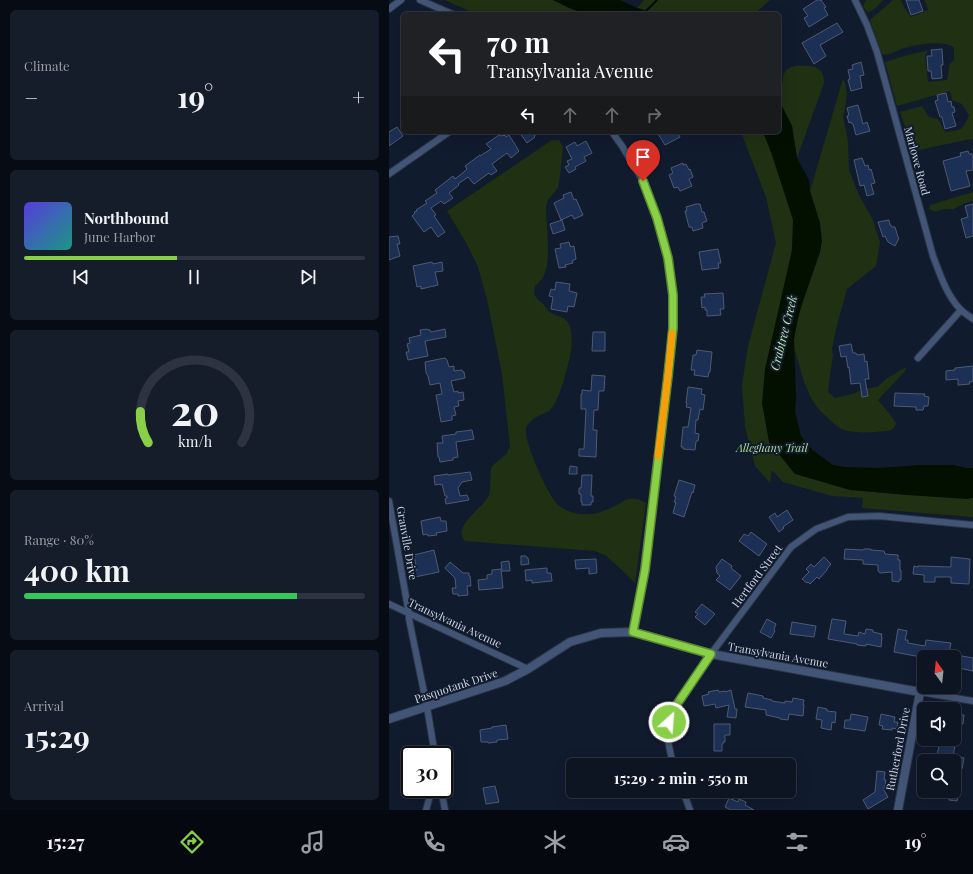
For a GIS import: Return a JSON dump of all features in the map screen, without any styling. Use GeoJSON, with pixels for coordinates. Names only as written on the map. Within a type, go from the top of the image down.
{"type":"FeatureCollection","features":[{"type":"Feature","properties":{"kind":"street"},"geometry":{"type":"LineString","coordinates":[[389,9],[401,0]]}},
{"type":"Feature","properties":{"kind":"street"},"geometry":{"type":"LineString","coordinates":[[420,0],[447,12]]}},
{"type":"Feature","properties":{"kind":"street","name":"Marlowe Road"},"geometry":{"type":"LineString","coordinates":[[855,0],[867,25],[877,52],[933,256],[943,283],[951,298],[961,310],[973,319]]}},
{"type":"Feature","properties":{"kind":"street"},"geometry":{"type":"LineString","coordinates":[[389,174],[446,134]]}},
{"type":"Feature","properties":{"kind":"street"},"geometry":{"type":"LineString","coordinates":[[614,134],[623,146],[643,181],[657,218],[668,258],[673,295],[673,328],[645,570],[633,632]]}},
{"type":"Feature","properties":{"kind":"street"},"geometry":{"type":"LineString","coordinates":[[918,358],[961,310]]}},
{"type":"Feature","properties":{"kind":"street","name":"Granville Drive"},"geometry":{"type":"LineString","coordinates":[[389,501],[409,619],[434,746]]}},
{"type":"Feature","properties":{"kind":"street","name":"Hertford Street"},"geometry":{"type":"LineString","coordinates":[[672,758],[666,731],[671,713],[711,654],[791,547],[816,529],[848,517],[879,516],[973,525]]}},
{"type":"Feature","properties":{"kind":"street","name":"Transylvania Avenue"},"geometry":{"type":"LineString","coordinates":[[389,604],[528,669],[570,642],[601,633],[633,632],[711,654],[917,691]]}},
{"type":"Feature","properties":{"kind":"street","name":"Pasquotank Drive"},"geometry":{"type":"LineString","coordinates":[[389,719],[505,681],[528,669]]}},
{"type":"Feature","properties":{"kind":"street","name":"Rutherford Drive"},"geometry":{"type":"LineString","coordinates":[[898,810],[920,694]]}},
{"type":"Feature","properties":{"kind":"street","name":"Transylvania Avenue"},"geometry":{"type":"LineString","coordinates":[[932,694],[973,701]]}},
{"type":"Feature","properties":{"kind":"street"},"geometry":{"type":"LineString","coordinates":[[426,810],[429,798]]}},
{"type":"Feature","properties":{"kind":"street"},"geometry":{"type":"LineString","coordinates":[[443,798],[445,810]]}},
{"type":"Feature","properties":{"kind":"street"},"geometry":{"type":"LineString","coordinates":[[686,798],[690,810]]}},
{"type":"Feature","properties":{"kind":"green space"},"geometry":{"type":"Polygon","coordinates":[[[445,0],[582,0],[621,12],[472,12],[445,0]]]}},
{"type":"Feature","properties":{"kind":"green space"},"geometry":{"type":"Polygon","coordinates":[[[644,0],[770,0],[756,12],[652,12],[637,8],[644,0]]]}},
{"type":"Feature","properties":{"kind":"green space"},"geometry":{"type":"Polygon","coordinates":[[[866,0],[883,0],[877,7],[868,13],[863,6],[866,0]]]}},
{"type":"Feature","properties":{"kind":"green space"},"geometry":{"type":"Polygon","coordinates":[[[893,0],[901,0],[911,17],[928,10],[925,0],[973,0],[973,139],[914,151],[900,112],[922,106],[929,117],[938,119],[945,132],[961,129],[969,115],[962,104],[952,100],[950,91],[897,106],[885,62],[907,55],[928,51],[925,56],[928,82],[947,80],[950,63],[954,61],[954,47],[943,44],[929,43],[901,49],[888,54],[882,54],[870,20],[893,0]]]}},
{"type":"Feature","properties":{"kind":"green space"},"geometry":{"type":"Polygon","coordinates":[[[794,66],[809,66],[820,70],[824,77],[824,83],[797,158],[792,126],[781,104],[781,84],[786,70],[794,66]]]}},
{"type":"Feature","properties":{"kind":"green space"},"geometry":{"type":"Polygon","coordinates":[[[843,79],[847,93],[843,116],[848,141],[849,170],[859,195],[873,220],[880,242],[876,266],[847,289],[832,348],[833,356],[828,392],[835,398],[877,387],[886,379],[906,367],[905,371],[878,400],[896,424],[892,430],[880,432],[852,432],[845,430],[836,425],[822,412],[815,405],[804,382],[794,347],[798,318],[820,252],[820,223],[810,191],[843,79]]]}},
{"type":"Feature","properties":{"kind":"green space","name":"Alleghany Trail"},"geometry":{"type":"Polygon","coordinates":[[[742,134],[776,134],[797,190],[783,353],[795,451],[837,474],[973,476],[973,517],[862,508],[863,498],[832,496],[783,482],[772,470],[770,483],[755,466],[745,427],[742,385],[748,346],[776,243],[766,197],[742,134]]]}},
{"type":"Feature","properties":{"kind":"green space"},"geometry":{"type":"Polygon","coordinates":[[[552,140],[559,140],[563,147],[560,177],[558,188],[548,200],[546,206],[548,250],[547,267],[543,277],[535,286],[534,294],[549,312],[569,323],[572,339],[570,357],[557,400],[550,410],[529,423],[526,428],[526,435],[532,456],[548,491],[562,508],[577,514],[593,514],[629,499],[637,499],[646,503],[635,583],[605,555],[594,551],[465,541],[462,535],[462,529],[469,518],[489,495],[492,466],[506,454],[510,447],[502,374],[487,299],[478,267],[467,244],[447,211],[552,140]]]}},
{"type":"Feature","properties":{"kind":"green space"},"geometry":{"type":"Polygon","coordinates":[[[973,192],[973,201],[954,209],[943,209],[935,212],[929,209],[930,205],[973,192]]]}},
{"type":"Feature","properties":{"kind":"water"},"geometry":{"type":"Polygon","coordinates":[[[553,0],[620,0],[637,8],[652,12],[580,12],[553,0]]]}},
{"type":"Feature","properties":{"kind":"water","name":"Crabtree Creek"},"geometry":{"type":"Polygon","coordinates":[[[781,104],[792,126],[797,158],[809,180],[810,191],[820,223],[822,241],[820,252],[798,318],[794,339],[795,411],[801,436],[814,451],[833,465],[845,467],[879,468],[920,465],[954,465],[973,468],[973,498],[967,499],[850,490],[795,474],[769,442],[762,403],[765,369],[792,250],[793,220],[764,134],[781,134],[781,104]]]}},
{"type":"Feature","properties":{"kind":"building"},"geometry":{"type":"Polygon","coordinates":[[[817,0],[821,0],[826,7],[824,8],[828,15],[809,27],[804,18],[808,16],[803,9],[817,0]]]}},
{"type":"Feature","properties":{"kind":"building"},"geometry":{"type":"Polygon","coordinates":[[[906,0],[919,0],[923,11],[911,15],[906,0]]]}},
{"type":"Feature","properties":{"kind":"building"},"geometry":{"type":"Polygon","coordinates":[[[837,23],[843,32],[820,45],[826,56],[814,64],[802,43],[837,23]]]}},
{"type":"Feature","properties":{"kind":"building"},"geometry":{"type":"Polygon","coordinates":[[[942,49],[942,78],[932,79],[931,71],[928,71],[927,56],[932,56],[931,50],[942,49]]]}},
{"type":"Feature","properties":{"kind":"building"},"geometry":{"type":"Polygon","coordinates":[[[861,62],[864,75],[860,76],[862,88],[851,91],[848,80],[850,79],[848,70],[853,69],[852,65],[861,62]]]}},
{"type":"Feature","properties":{"kind":"building"},"geometry":{"type":"Polygon","coordinates":[[[946,93],[948,102],[951,101],[952,107],[954,107],[955,112],[952,113],[956,126],[945,129],[942,117],[940,117],[935,101],[938,100],[937,95],[946,93]]]}},
{"type":"Feature","properties":{"kind":"building"},"geometry":{"type":"Polygon","coordinates":[[[858,105],[863,124],[867,122],[870,131],[856,135],[853,124],[851,122],[849,123],[847,108],[858,105]]]}},
{"type":"Feature","properties":{"kind":"building"},"geometry":{"type":"Polygon","coordinates":[[[397,127],[403,136],[389,146],[389,132],[397,127]]]}},
{"type":"Feature","properties":{"kind":"building"},"geometry":{"type":"Polygon","coordinates":[[[520,134],[536,134],[534,136],[535,137],[527,143],[520,134]]]}},
{"type":"Feature","properties":{"kind":"building"},"geometry":{"type":"Polygon","coordinates":[[[658,134],[678,134],[680,137],[665,145],[658,134]]]}},
{"type":"Feature","properties":{"kind":"building"},"geometry":{"type":"Polygon","coordinates":[[[499,135],[505,135],[506,137],[509,135],[519,151],[511,158],[507,153],[492,164],[497,171],[491,175],[489,173],[474,184],[468,177],[458,184],[459,185],[449,193],[453,198],[444,204],[441,201],[431,208],[436,215],[434,216],[445,232],[438,237],[431,227],[424,232],[412,216],[415,213],[414,212],[427,203],[425,201],[437,193],[435,190],[453,176],[455,179],[467,169],[465,166],[491,149],[486,144],[499,135]]]}},
{"type":"Feature","properties":{"kind":"building"},"geometry":{"type":"Polygon","coordinates":[[[586,141],[592,153],[584,157],[586,161],[575,167],[576,169],[569,173],[565,167],[569,165],[567,161],[572,159],[566,147],[575,142],[577,146],[586,141]]]}},
{"type":"Feature","properties":{"kind":"building"},"geometry":{"type":"Polygon","coordinates":[[[968,151],[969,154],[972,154],[973,158],[973,170],[966,171],[970,186],[951,191],[943,161],[961,156],[960,153],[968,151]]]}},
{"type":"Feature","properties":{"kind":"building"},"geometry":{"type":"Polygon","coordinates":[[[862,158],[865,166],[868,165],[869,170],[871,169],[875,183],[871,184],[874,194],[867,196],[864,185],[860,186],[854,160],[862,158]]]}},
{"type":"Feature","properties":{"kind":"building"},"geometry":{"type":"Polygon","coordinates":[[[683,163],[683,165],[686,164],[689,170],[690,169],[693,177],[689,179],[692,186],[680,191],[678,187],[674,188],[669,175],[673,173],[671,168],[683,163]]]}},
{"type":"Feature","properties":{"kind":"building"},"geometry":{"type":"Polygon","coordinates":[[[571,192],[583,215],[574,219],[572,215],[561,220],[554,203],[564,198],[563,195],[571,192]]]}},
{"type":"Feature","properties":{"kind":"building"},"geometry":{"type":"Polygon","coordinates":[[[700,204],[707,221],[702,223],[703,228],[693,231],[692,227],[689,227],[685,211],[687,211],[686,207],[700,204]]]}},
{"type":"Feature","properties":{"kind":"building"},"geometry":{"type":"Polygon","coordinates":[[[973,204],[973,236],[966,238],[961,219],[968,217],[965,206],[973,204]]]}},
{"type":"Feature","properties":{"kind":"building"},"geometry":{"type":"Polygon","coordinates":[[[562,220],[565,230],[553,234],[550,224],[562,220]]]}},
{"type":"Feature","properties":{"kind":"building"},"geometry":{"type":"Polygon","coordinates":[[[889,220],[890,225],[895,227],[899,238],[895,246],[888,242],[885,236],[883,237],[878,222],[889,220]]]}},
{"type":"Feature","properties":{"kind":"building"},"geometry":{"type":"Polygon","coordinates":[[[398,236],[400,244],[397,244],[400,256],[389,260],[389,237],[398,236]]]}},
{"type":"Feature","properties":{"kind":"building"},"geometry":{"type":"Polygon","coordinates":[[[569,242],[571,247],[574,246],[576,259],[572,261],[573,263],[565,265],[566,267],[559,268],[555,249],[561,248],[560,244],[569,242]]]}},
{"type":"Feature","properties":{"kind":"building"},"geometry":{"type":"Polygon","coordinates":[[[718,249],[721,263],[718,263],[719,268],[702,270],[699,252],[718,249]]]}},
{"type":"Feature","properties":{"kind":"building"},"geometry":{"type":"Polygon","coordinates":[[[432,262],[433,264],[442,262],[443,271],[435,272],[438,285],[421,289],[421,286],[417,287],[413,266],[432,262]]]}},
{"type":"Feature","properties":{"kind":"building"},"geometry":{"type":"Polygon","coordinates":[[[556,282],[570,284],[569,291],[577,293],[574,307],[568,306],[567,312],[551,309],[553,297],[549,296],[551,289],[555,290],[556,282]]]}},
{"type":"Feature","properties":{"kind":"building"},"geometry":{"type":"Polygon","coordinates":[[[723,293],[724,309],[720,309],[721,315],[707,316],[707,310],[705,310],[705,307],[702,308],[701,297],[705,297],[704,294],[723,293]]]}},
{"type":"Feature","properties":{"kind":"building"},"geometry":{"type":"Polygon","coordinates":[[[427,329],[431,332],[445,329],[446,337],[425,341],[428,356],[408,360],[406,352],[409,352],[407,344],[410,343],[409,338],[421,335],[420,330],[427,329]]]}},
{"type":"Feature","properties":{"kind":"building"},"geometry":{"type":"Polygon","coordinates":[[[593,332],[605,332],[605,351],[592,351],[593,332]]]}},
{"type":"Feature","properties":{"kind":"building"},"geometry":{"type":"Polygon","coordinates":[[[851,344],[853,353],[856,353],[857,355],[864,354],[865,362],[867,361],[869,379],[865,379],[868,396],[862,397],[860,383],[851,384],[846,356],[841,357],[839,346],[851,344]]]}},
{"type":"Feature","properties":{"kind":"building"},"geometry":{"type":"Polygon","coordinates":[[[697,350],[712,352],[708,377],[694,375],[695,370],[691,370],[693,355],[696,355],[697,350]]]}},
{"type":"Feature","properties":{"kind":"building"},"geometry":{"type":"Polygon","coordinates":[[[445,358],[449,367],[454,366],[454,371],[462,370],[464,372],[465,378],[451,381],[454,392],[463,392],[464,400],[458,401],[459,406],[454,407],[456,415],[452,416],[452,420],[441,422],[436,395],[442,394],[440,383],[430,385],[426,373],[425,362],[445,358]]]}},
{"type":"Feature","properties":{"kind":"building"},"geometry":{"type":"Polygon","coordinates":[[[973,366],[973,381],[969,382],[970,384],[958,385],[958,379],[946,380],[946,371],[955,370],[955,368],[973,366]]]}},
{"type":"Feature","properties":{"kind":"building"},"geometry":{"type":"Polygon","coordinates":[[[592,375],[605,376],[604,391],[599,391],[598,410],[594,410],[593,430],[597,430],[596,457],[579,456],[579,449],[584,449],[586,409],[581,409],[581,394],[582,390],[591,391],[592,375]]]}},
{"type":"Feature","properties":{"kind":"building"},"geometry":{"type":"Polygon","coordinates":[[[688,387],[702,389],[701,394],[705,395],[703,410],[700,409],[698,420],[696,420],[695,433],[699,434],[698,441],[696,441],[695,450],[683,449],[683,447],[681,447],[683,427],[688,427],[691,408],[686,407],[688,387]]]}},
{"type":"Feature","properties":{"kind":"building"},"geometry":{"type":"Polygon","coordinates":[[[895,393],[925,394],[924,396],[929,397],[928,406],[924,406],[923,410],[916,410],[916,407],[894,406],[895,393]]]}},
{"type":"Feature","properties":{"kind":"building"},"geometry":{"type":"Polygon","coordinates":[[[472,430],[474,439],[456,442],[458,457],[453,458],[453,460],[440,462],[437,443],[443,443],[442,436],[472,430]]]}},
{"type":"Feature","properties":{"kind":"building"},"geometry":{"type":"Polygon","coordinates":[[[570,466],[577,467],[577,474],[569,474],[570,466]]]}},
{"type":"Feature","properties":{"kind":"building"},"geometry":{"type":"Polygon","coordinates":[[[470,472],[472,480],[462,482],[458,488],[460,496],[467,495],[469,500],[446,504],[445,499],[447,496],[445,496],[442,484],[435,485],[434,476],[470,472]]]}},
{"type":"Feature","properties":{"kind":"building"},"geometry":{"type":"Polygon","coordinates":[[[582,475],[592,475],[591,496],[593,496],[593,502],[591,502],[591,505],[582,505],[581,502],[579,488],[581,488],[582,475]]]}},
{"type":"Feature","properties":{"kind":"building"},"geometry":{"type":"Polygon","coordinates":[[[679,480],[695,485],[684,517],[673,513],[676,502],[674,502],[676,497],[674,496],[679,480]]]}},
{"type":"Feature","properties":{"kind":"building"},"geometry":{"type":"Polygon","coordinates":[[[787,510],[793,520],[779,532],[769,517],[775,513],[777,517],[787,510]]]}},
{"type":"Feature","properties":{"kind":"building"},"geometry":{"type":"Polygon","coordinates":[[[440,517],[441,521],[446,521],[447,531],[436,533],[437,535],[423,535],[421,521],[440,517]]]}},
{"type":"Feature","properties":{"kind":"building"},"geometry":{"type":"Polygon","coordinates":[[[751,532],[767,544],[759,556],[739,541],[744,534],[748,536],[751,532]]]}},
{"type":"Feature","properties":{"kind":"building"},"geometry":{"type":"Polygon","coordinates":[[[845,549],[871,549],[884,551],[885,554],[898,555],[898,560],[900,560],[901,580],[899,580],[899,582],[892,581],[892,572],[880,573],[878,571],[878,565],[863,564],[863,560],[844,559],[845,549]]]}},
{"type":"Feature","properties":{"kind":"building"},"geometry":{"type":"Polygon","coordinates":[[[434,550],[439,572],[415,577],[414,570],[417,570],[414,555],[434,550]]]}},
{"type":"Feature","properties":{"kind":"building"},"geometry":{"type":"Polygon","coordinates":[[[521,556],[526,556],[528,558],[529,564],[521,565],[521,556]]]}},
{"type":"Feature","properties":{"kind":"building"},"geometry":{"type":"Polygon","coordinates":[[[824,557],[831,564],[819,579],[817,577],[810,584],[802,579],[809,572],[806,569],[811,564],[814,567],[824,557]]]}},
{"type":"Feature","properties":{"kind":"building"},"geometry":{"type":"Polygon","coordinates":[[[951,557],[970,559],[969,584],[951,583],[951,577],[935,577],[935,582],[924,582],[924,575],[913,574],[914,566],[951,567],[951,557]]]}},
{"type":"Feature","properties":{"kind":"building"},"geometry":{"type":"Polygon","coordinates":[[[596,559],[597,573],[589,574],[589,568],[576,569],[575,560],[596,559]]]}},
{"type":"Feature","properties":{"kind":"building"},"geometry":{"type":"Polygon","coordinates":[[[722,559],[732,566],[731,568],[741,576],[730,590],[716,580],[720,576],[717,573],[716,567],[722,559]]]}},
{"type":"Feature","properties":{"kind":"building"},"geometry":{"type":"Polygon","coordinates":[[[509,561],[510,571],[502,571],[501,562],[509,561]]]}},
{"type":"Feature","properties":{"kind":"building"},"geometry":{"type":"Polygon","coordinates":[[[450,562],[463,573],[469,573],[471,586],[467,586],[468,595],[458,596],[458,594],[453,594],[452,588],[456,588],[455,578],[445,568],[450,562]]]}},
{"type":"Feature","properties":{"kind":"building"},"geometry":{"type":"Polygon","coordinates":[[[547,568],[547,573],[551,573],[552,581],[532,583],[532,580],[526,581],[525,570],[547,568]]]}},
{"type":"Feature","properties":{"kind":"building"},"geometry":{"type":"Polygon","coordinates":[[[501,569],[503,588],[479,590],[478,580],[487,579],[487,575],[492,574],[492,570],[501,569]]]}},
{"type":"Feature","properties":{"kind":"building"},"geometry":{"type":"Polygon","coordinates":[[[702,604],[715,614],[705,625],[695,617],[698,614],[695,612],[702,604]]]}},
{"type":"Feature","properties":{"kind":"building"},"geometry":{"type":"Polygon","coordinates":[[[767,619],[776,624],[774,629],[775,631],[771,638],[760,632],[767,619]]]}},
{"type":"Feature","properties":{"kind":"building"},"geometry":{"type":"Polygon","coordinates":[[[832,619],[846,621],[844,634],[858,636],[859,632],[865,634],[866,629],[882,634],[881,647],[866,644],[866,646],[857,645],[828,639],[832,619]]]}},
{"type":"Feature","properties":{"kind":"building"},"geometry":{"type":"Polygon","coordinates":[[[792,622],[816,626],[814,637],[790,634],[792,622]]]}},
{"type":"Feature","properties":{"kind":"building"},"geometry":{"type":"Polygon","coordinates":[[[898,629],[907,631],[905,640],[908,640],[908,643],[925,646],[926,640],[951,643],[950,650],[917,650],[917,656],[894,652],[898,629]]]}},
{"type":"Feature","properties":{"kind":"building"},"geometry":{"type":"Polygon","coordinates":[[[961,656],[973,658],[973,671],[961,668],[961,656]]]}},
{"type":"Feature","properties":{"kind":"building"},"geometry":{"type":"Polygon","coordinates":[[[718,690],[719,692],[725,692],[731,690],[735,709],[737,709],[736,718],[727,717],[729,705],[716,708],[715,704],[704,706],[702,696],[709,694],[708,692],[718,690]]]}},
{"type":"Feature","properties":{"kind":"building"},"geometry":{"type":"Polygon","coordinates":[[[748,693],[763,696],[763,698],[772,701],[785,703],[785,701],[792,702],[793,698],[804,700],[803,716],[789,714],[788,720],[780,719],[766,715],[766,710],[745,707],[748,693]]]}},
{"type":"Feature","properties":{"kind":"building"},"geometry":{"type":"Polygon","coordinates":[[[818,707],[827,709],[827,711],[836,712],[835,723],[832,722],[831,730],[821,728],[822,720],[816,719],[818,707]]]}},
{"type":"Feature","properties":{"kind":"building"},"geometry":{"type":"Polygon","coordinates":[[[851,714],[868,717],[865,731],[844,728],[845,720],[850,720],[851,714]]]}},
{"type":"Feature","properties":{"kind":"building"},"geometry":{"type":"Polygon","coordinates":[[[881,714],[895,717],[894,722],[898,722],[897,729],[882,729],[883,726],[879,725],[881,714]]]}},
{"type":"Feature","properties":{"kind":"building"},"geometry":{"type":"Polygon","coordinates":[[[961,715],[964,715],[963,724],[961,724],[961,715]]]}},
{"type":"Feature","properties":{"kind":"building"},"geometry":{"type":"Polygon","coordinates":[[[714,724],[730,724],[730,735],[725,735],[725,742],[722,744],[722,751],[714,751],[714,724]]]}},
{"type":"Feature","properties":{"kind":"building"},"geometry":{"type":"Polygon","coordinates":[[[506,725],[508,739],[488,743],[481,742],[480,730],[506,725]]]}},
{"type":"Feature","properties":{"kind":"building"},"geometry":{"type":"Polygon","coordinates":[[[939,746],[955,746],[953,754],[937,754],[939,746]]]}},
{"type":"Feature","properties":{"kind":"building"},"geometry":{"type":"Polygon","coordinates":[[[961,757],[964,758],[961,769],[961,757]]]}},
{"type":"Feature","properties":{"kind":"building"},"geometry":{"type":"Polygon","coordinates":[[[877,771],[885,772],[884,780],[886,780],[884,790],[888,797],[868,809],[863,800],[875,792],[877,771]]]}},
{"type":"Feature","properties":{"kind":"building"},"geometry":{"type":"Polygon","coordinates":[[[495,786],[499,802],[486,804],[483,788],[495,786]]]}},
{"type":"Feature","properties":{"kind":"building"},"geometry":{"type":"Polygon","coordinates":[[[729,798],[738,802],[739,799],[746,802],[745,805],[754,810],[731,810],[725,807],[729,798]]]}},
{"type":"Feature","properties":{"kind":"building"},"geometry":{"type":"Polygon","coordinates":[[[949,798],[958,798],[957,801],[949,800],[949,798]]]}},
{"type":"Feature","properties":{"kind":"waterway"},"geometry":{"type":"LineString","coordinates":[[645,12],[657,0]]}},
{"type":"Feature","properties":{"kind":"slow traffic"},"geometry":{"type":"LineString","coordinates":[[658,456],[672,333]]}},
{"type":"Feature","properties":{"kind":"route"},"geometry":{"type":"LineString","coordinates":[[643,181],[657,218],[668,258],[673,295],[673,328],[645,570],[633,632],[711,654],[671,713],[669,722]]}}]}
